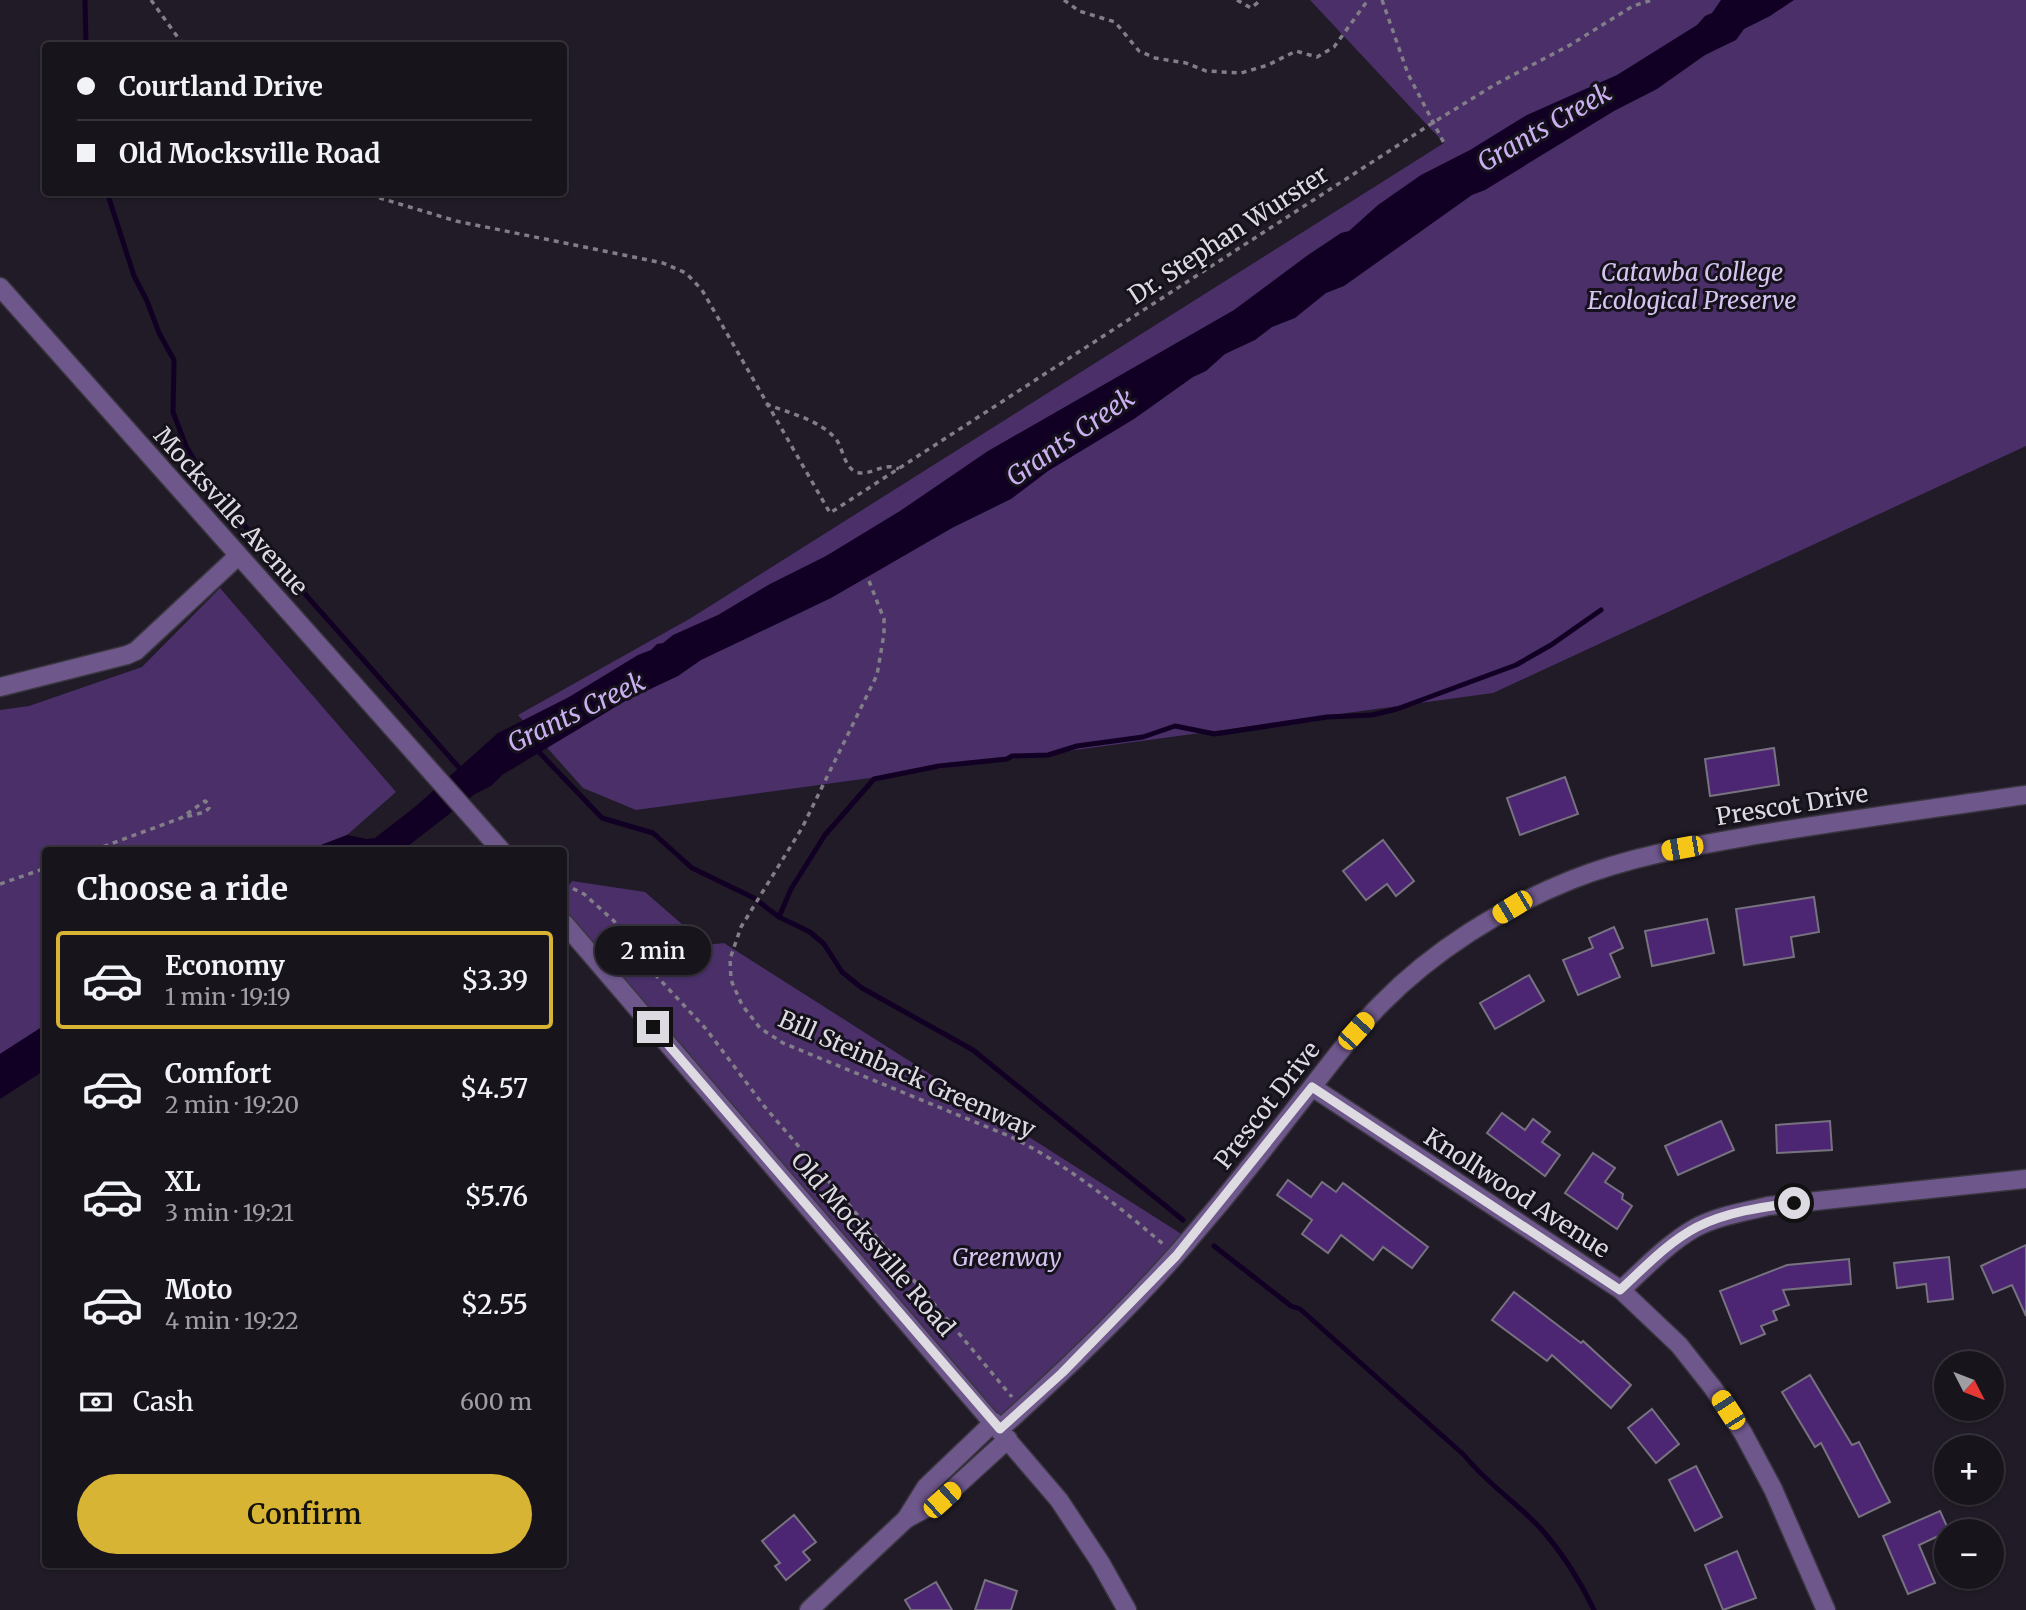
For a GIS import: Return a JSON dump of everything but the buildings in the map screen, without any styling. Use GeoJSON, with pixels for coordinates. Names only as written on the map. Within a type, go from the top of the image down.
{"type":"FeatureCollection","features":[{"type":"Feature","properties":{"kind":"street","name":"Mocksville Avenue"},"geometry":{"type":"LineString","coordinates":[[0,287],[498,847]]}},
{"type":"Feature","properties":{"kind":"street"},"geometry":{"type":"LineString","coordinates":[[0,687],[136,651],[238,556]]}},
{"type":"Feature","properties":{"kind":"street","name":"Prescot Drive"},"geometry":{"type":"LineString","coordinates":[[809,1610],[906,1519],[926,1487],[1001,1430],[1062,1373],[1176,1256],[1356,1031],[1381,1004],[1414,974],[1478,928],[1512,907],[1570,881],[1659,852],[1823,824],[2026,795]]}},
{"type":"Feature","properties":{"kind":"street","name":"Old Mocksville Road"},"geometry":{"type":"LineString","coordinates":[[567,926],[1059,1500],[1100,1562],[1127,1610]]}},
{"type":"Feature","properties":{"kind":"street","name":"Knollwood Avenue"},"geometry":{"type":"LineString","coordinates":[[1312,1087],[1620,1290],[1679,1345],[1713,1388],[1773,1489],[1826,1610]]}},
{"type":"Feature","properties":{"kind":"street"},"geometry":{"type":"LineString","coordinates":[[1620,1290],[1674,1242],[1698,1227],[1726,1217],[1768,1206],[2026,1179]]}},
{"type":"Feature","properties":{"kind":"path"},"geometry":{"type":"LineString","coordinates":[[151,0],[181,42]]}},
{"type":"Feature","properties":{"kind":"path"},"geometry":{"type":"LineString","coordinates":[[1064,0],[1079,11],[1115,22],[1139,51],[1155,58],[1186,63],[1206,71],[1241,73],[1268,65],[1296,51],[1317,57],[1334,47],[1368,0]]}},
{"type":"Feature","properties":{"kind":"path"},"geometry":{"type":"LineString","coordinates":[[1237,0],[1251,8],[1261,0]]}},
{"type":"Feature","properties":{"kind":"path"},"geometry":{"type":"LineString","coordinates":[[1382,0],[1408,74],[1444,143]]}},
{"type":"Feature","properties":{"kind":"path","name":"Dr. Stephan Wurster"},"geometry":{"type":"LineString","coordinates":[[766,404],[830,513],[1434,122],[1633,6],[1651,0]]}},
{"type":"Feature","properties":{"kind":"path"},"geometry":{"type":"LineString","coordinates":[[373,196],[456,221],[675,267],[686,273],[702,290],[766,404],[828,431],[841,447],[849,467],[856,472],[892,465],[899,469]]}},
{"type":"Feature","properties":{"kind":"path","name":"Bill Steinback Greenway"},"geometry":{"type":"LineString","coordinates":[[869,581],[884,619],[877,675],[802,828],[741,927],[732,952],[730,974],[742,1005],[761,1028],[807,1054],[1023,1143],[1110,1201],[1167,1248]]}},
{"type":"Feature","properties":{"kind":"path"},"geometry":{"type":"LineString","coordinates":[[102,847],[205,812],[209,804],[205,801],[198,804],[181,818]]}},
{"type":"Feature","properties":{"kind":"path"},"geometry":{"type":"LineString","coordinates":[[1,885],[42,870]]}},
{"type":"Feature","properties":{"kind":"path"},"geometry":{"type":"LineString","coordinates":[[567,886],[584,894],[614,921],[649,968],[706,1029],[764,1106],[1022,1410]]}},
{"type":"Feature","properties":{"kind":"green space","name":"Catawba College Ecological Preserve"},"geometry":{"type":"Polygon","coordinates":[[[1310,0],[2026,0],[2026,446],[1493,693],[636,810],[583,788],[518,715],[691,618],[1444,143],[1310,0]]]}},
{"type":"Feature","properties":{"kind":"green space"},"geometry":{"type":"Polygon","coordinates":[[[220,588],[396,792],[347,835],[316,847],[42,847],[42,1027],[0,1054],[0,710],[29,706],[142,667],[220,588]]]}},
{"type":"Feature","properties":{"kind":"green space","name":"Greenway"},"geometry":{"type":"Polygon","coordinates":[[[572,881],[645,892],[706,945],[724,943],[1183,1235],[1145,1278],[1001,1422],[567,915],[567,888],[572,881]]]}},
{"type":"Feature","properties":{"kind":"water","name":"Grants Creek"},"geometry":{"type":"Polygon","coordinates":[[[1721,0],[1794,0],[1744,29],[1736,40],[1705,55],[1657,89],[1614,111],[1485,190],[1472,195],[1344,286],[1326,293],[1295,318],[1272,327],[1255,340],[1225,354],[1206,371],[1048,471],[1011,499],[952,528],[831,598],[701,660],[678,676],[627,700],[502,775],[491,786],[475,794],[407,847],[316,847],[347,835],[375,838],[416,806],[498,733],[569,697],[673,635],[718,615],[770,584],[826,556],[900,511],[988,451],[1234,310],[1308,255],[1341,233],[1349,231],[1378,205],[1421,175],[1470,150],[1527,115],[1617,75],[1712,13],[1721,0]]]}},
{"type":"Feature","properties":{"kind":"water"},"geometry":{"type":"Polygon","coordinates":[[[42,1027],[42,1072],[0,1099],[0,1054],[42,1027]]]}},
{"type":"Feature","properties":{"kind":"waterway"},"geometry":{"type":"LineString","coordinates":[[85,0],[86,42]]}},
{"type":"Feature","properties":{"kind":"waterway"},"geometry":{"type":"LineString","coordinates":[[108,196],[134,276],[174,360],[173,412],[186,446],[210,487],[463,772]]}},
{"type":"Feature","properties":{"kind":"waterway"},"geometry":{"type":"LineString","coordinates":[[779,917],[791,889],[825,835],[874,779],[939,766],[1007,759],[1012,756],[1048,755],[1077,746],[1143,737],[1175,726],[1215,734],[1327,717],[1372,715],[1397,709],[1516,665],[1551,645],[1601,610]]}},
{"type":"Feature","properties":{"kind":"waterway","name":"Grants Creek"},"geometry":{"type":"LineString","coordinates":[[536,749],[602,818],[653,833],[692,868],[754,898],[779,917],[810,932],[824,944],[842,972],[862,988],[973,1050],[1183,1220]]}},
{"type":"Feature","properties":{"kind":"waterway"},"geometry":{"type":"LineString","coordinates":[[1214,1246],[1291,1306],[1300,1309],[1534,1521],[1564,1559],[1594,1610]]}},
{"type":"Feature","properties":{"kind":"route"},"geometry":{"type":"LineString","coordinates":[[653,1027],[1000,1429],[1062,1373],[1176,1256],[1312,1087],[1620,1290],[1674,1242],[1698,1227],[1768,1206],[1794,1203]]}}]}
